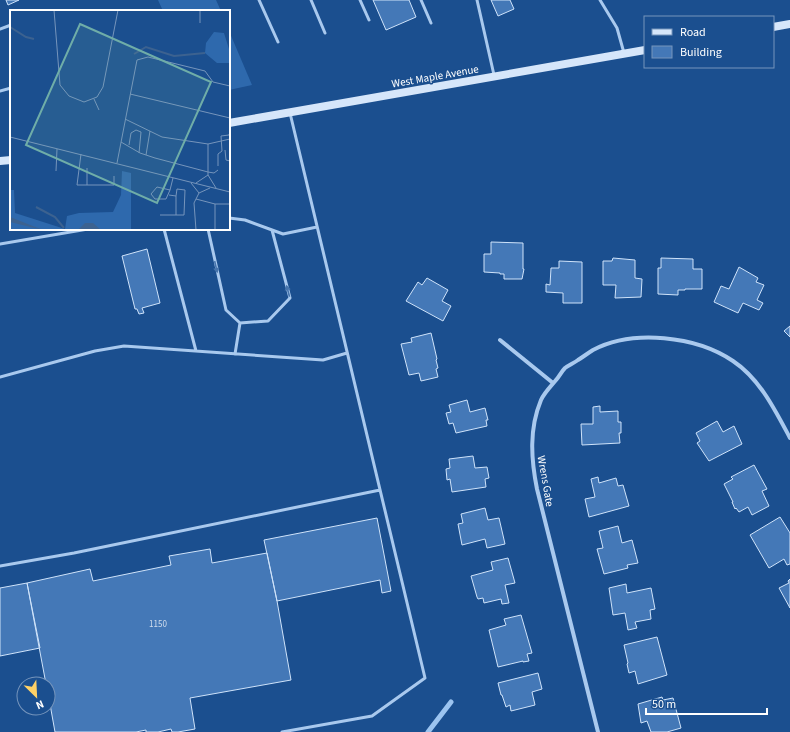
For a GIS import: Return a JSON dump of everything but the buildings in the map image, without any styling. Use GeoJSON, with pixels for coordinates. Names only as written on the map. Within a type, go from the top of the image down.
{"type":"FeatureCollection","features":[{"type":"Feature","properties":{"kind":"main road"},"geometry":{"type":"LineString","coordinates":[[774,27],[790,24]]}},
{"type":"Feature","properties":{"kind":"main road","name":"West Maple Avenue"},"geometry":{"type":"LineString","coordinates":[[230,123],[644,50]]}},
{"type":"Feature","properties":{"kind":"main road"},"geometry":{"type":"LineString","coordinates":[[0,162],[10,160]]}},
{"type":"Feature","properties":{"kind":"street","name":"Wrens Gate"},"geometry":{"type":"LineString","coordinates":[[598,732],[532,467],[531,445],[534,419],[542,398],[565,368],[593,350],[618,341],[653,337],[685,341],[709,348],[733,361],[754,380],[769,400],[790,438]]}},
{"type":"Feature","properties":{"kind":"street"},"geometry":{"type":"LineString","coordinates":[[500,340],[553,383]]}},
{"type":"Feature","properties":{"kind":"lane"},"geometry":{"type":"LineString","coordinates":[[259,0],[278,42]]}},
{"type":"Feature","properties":{"kind":"lane"},"geometry":{"type":"LineString","coordinates":[[311,0],[326,33]]}},
{"type":"Feature","properties":{"kind":"lane"},"geometry":{"type":"LineString","coordinates":[[360,0],[369,20]]}},
{"type":"Feature","properties":{"kind":"lane"},"geometry":{"type":"LineString","coordinates":[[421,0],[431,23]]}},
{"type":"Feature","properties":{"kind":"lane"},"geometry":{"type":"LineString","coordinates":[[478,0],[495,76]]}},
{"type":"Feature","properties":{"kind":"lane"},"geometry":{"type":"LineString","coordinates":[[600,0],[617,28],[624,53]]}},
{"type":"Feature","properties":{"kind":"lane"},"geometry":{"type":"LineString","coordinates":[[0,29],[10,25]]}},
{"type":"Feature","properties":{"kind":"lane"},"geometry":{"type":"LineString","coordinates":[[0,91],[10,88]]}},
{"type":"Feature","properties":{"kind":"lane"},"geometry":{"type":"LineString","coordinates":[[282,732],[372,716],[425,678],[290,113]]}},
{"type":"Feature","properties":{"kind":"lane"},"geometry":{"type":"LineString","coordinates":[[230,218],[245,220],[283,234],[317,227]]}},
{"type":"Feature","properties":{"kind":"lane"},"geometry":{"type":"LineString","coordinates":[[0,244],[82,230]]}},
{"type":"Feature","properties":{"kind":"lane"},"geometry":{"type":"LineString","coordinates":[[164,230],[196,351]]}},
{"type":"Feature","properties":{"kind":"lane"},"geometry":{"type":"LineString","coordinates":[[208,230],[226,310],[240,323],[268,321],[290,298],[272,230]]}},
{"type":"Feature","properties":{"kind":"lane"},"geometry":{"type":"LineString","coordinates":[[235,354],[240,323]]}},
{"type":"Feature","properties":{"kind":"lane"},"geometry":{"type":"LineString","coordinates":[[0,377],[95,351],[124,346],[323,360],[347,353]]}},
{"type":"Feature","properties":{"kind":"lane"},"geometry":{"type":"LineString","coordinates":[[0,566],[74,553],[380,490]]}},
{"type":"Feature","properties":{"kind":"shaded area"},"geometry":{"type":"Polygon","coordinates":[[[158,0],[216,0],[221,10],[163,10],[158,0]]]}},
{"type":"Feature","properties":{"kind":"shaded area"},"geometry":{"type":"Polygon","coordinates":[[[230,33],[252,85],[230,90],[230,33]]]}},
{"type":"Feature","properties":{"kind":"waterway"},"geometry":{"type":"LineString","coordinates":[[428,732],[451,702]]}}]}
